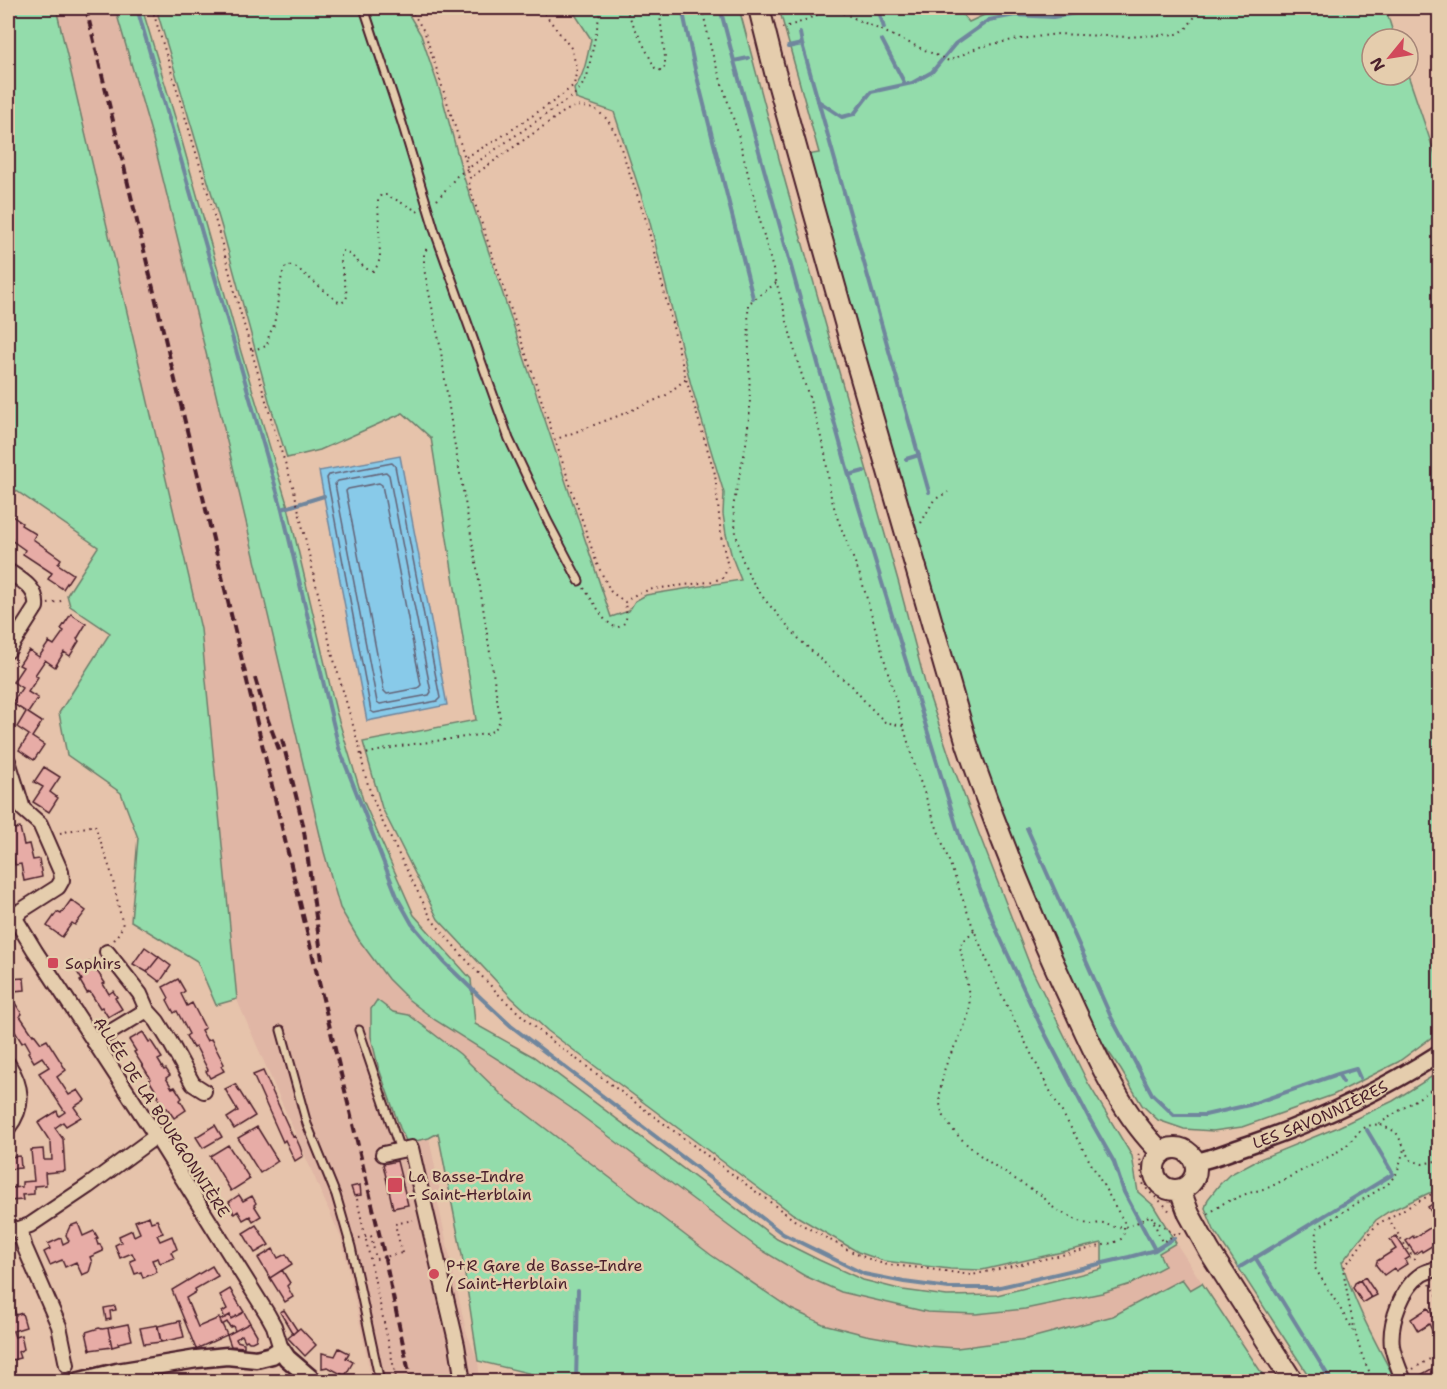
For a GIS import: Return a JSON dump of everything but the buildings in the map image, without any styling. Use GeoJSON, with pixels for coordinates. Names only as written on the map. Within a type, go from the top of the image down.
{"type":"FeatureCollection","features":[{"type":"Feature","properties":{"kind":"main road"},"geometry":{"type":"LineString","coordinates":[[759,8],[845,321],[967,744],[1008,857],[1047,952],[1103,1068],[1134,1120],[1162,1154]]}},
{"type":"Feature","properties":{"kind":"main road"},"geometry":{"type":"LineString","coordinates":[[1171,1149],[1184,1150],[1195,1162],[1196,1172],[1191,1184],[1180,1190],[1173,1191],[1151,1183],[1156,1161],[1171,1149]]}},
{"type":"Feature","properties":{"kind":"main road"},"geometry":{"type":"LineString","coordinates":[[1180,1190],[1189,1214],[1210,1252],[1293,1382]]}},
{"type":"Feature","properties":{"kind":"street"},"geometry":{"type":"LineString","coordinates":[[8,571],[27,584],[37,599],[36,607],[8,651]]}},
{"type":"Feature","properties":{"kind":"street"},"geometry":{"type":"LineString","coordinates":[[8,761],[22,809],[40,824],[61,872],[62,880],[58,887],[10,916]]}},
{"type":"Feature","properties":{"kind":"street","name":"ALLÉE DE LA BOURGONNIÈRE"},"geometry":{"type":"LineString","coordinates":[[10,916],[156,1136],[268,1315],[281,1349]]}},
{"type":"Feature","properties":{"kind":"street"},"geometry":{"type":"LineString","coordinates":[[107,952],[140,994],[147,1010],[157,1021],[193,1084],[204,1092]]}},
{"type":"Feature","properties":{"kind":"street"},"geometry":{"type":"LineString","coordinates":[[94,1042],[147,1010]]}},
{"type":"Feature","properties":{"kind":"street","name":"LES SAVONNIÈRES"},"geometry":{"type":"LineString","coordinates":[[1195,1162],[1268,1138],[1327,1114],[1410,1072],[1440,1053]]}},
{"type":"Feature","properties":{"kind":"street"},"geometry":{"type":"LineString","coordinates":[[8,1064],[20,1089],[18,1110],[8,1128]]}},
{"type":"Feature","properties":{"kind":"street"},"geometry":{"type":"LineString","coordinates":[[67,1365],[59,1326],[25,1248],[13,1229],[30,1225],[156,1136]]}},
{"type":"Feature","properties":{"kind":"street"},"geometry":{"type":"LineString","coordinates":[[383,1154],[411,1148],[457,1345],[462,1382]]}},
{"type":"Feature","properties":{"kind":"street"},"geometry":{"type":"LineString","coordinates":[[1403,1379],[1392,1346],[1394,1318],[1408,1286],[1423,1273],[1440,1268]]}},
{"type":"Feature","properties":{"kind":"street"},"geometry":{"type":"LineString","coordinates":[[76,1382],[123,1377],[197,1359],[227,1356],[256,1359],[272,1355],[281,1349],[287,1358],[315,1382]]}},
{"type":"Feature","properties":{"kind":"lane"},"geometry":{"type":"LineString","coordinates":[[364,8],[435,232],[509,439],[579,581]]}},
{"type":"Feature","properties":{"kind":"lane"},"geometry":{"type":"LineString","coordinates":[[281,1030],[307,1125],[318,1155],[333,1184],[349,1240],[380,1382]]}},
{"type":"Feature","properties":{"kind":"lane"},"geometry":{"type":"LineString","coordinates":[[359,1030],[400,1150]]}},
{"type":"Feature","properties":{"kind":"path"},"geometry":{"type":"LineString","coordinates":[[152,8],[205,182],[278,442],[293,486],[332,653],[371,794],[383,823],[432,920],[513,1009],[544,1035],[797,1222],[854,1253],[888,1265],[972,1275],[1115,1242],[1121,1239],[1125,1228],[1117,1209],[1049,1089],[1003,998],[974,930],[916,771],[861,578],[831,497],[825,453],[817,422],[798,363],[737,130],[712,53],[702,8]]}},
{"type":"Feature","properties":{"kind":"path"},"geometry":{"type":"LineString","coordinates":[[410,8],[425,33],[465,158],[470,186],[597,564],[611,592],[625,602],[627,620],[623,626],[616,628],[604,620],[579,581]]}},
{"type":"Feature","properties":{"kind":"path"},"geometry":{"type":"LineString","coordinates":[[465,158],[498,139],[557,99],[574,84],[577,68],[571,48],[540,8]]}},
{"type":"Feature","properties":{"kind":"path"},"geometry":{"type":"LineString","coordinates":[[252,351],[267,346],[274,325],[282,275],[288,265],[297,268],[341,303],[346,300],[347,296],[341,253],[347,252],[367,270],[374,271],[378,265],[380,257],[378,200],[381,195],[387,195],[429,214],[457,176],[574,95],[587,77],[601,8]]}},
{"type":"Feature","properties":{"kind":"path"},"geometry":{"type":"LineString","coordinates":[[625,8],[656,68],[662,71],[665,66],[665,57],[659,8]]}},
{"type":"Feature","properties":{"kind":"path"},"geometry":{"type":"LineString","coordinates":[[765,33],[801,22],[832,8],[949,61],[979,47],[1058,34],[1127,37],[1177,34],[1186,29],[1196,15],[1196,8]]}},
{"type":"Feature","properties":{"kind":"path"},"geometry":{"type":"LineString","coordinates":[[470,178],[565,111],[577,106],[595,109],[607,119],[615,134],[646,220],[686,379],[715,474],[721,536],[728,567],[723,578],[653,589],[638,593],[625,602]]}},
{"type":"Feature","properties":{"kind":"path"},"geometry":{"type":"LineString","coordinates":[[361,755],[400,746],[486,734],[494,731],[500,718],[440,345],[424,269],[424,254],[435,232]]}},
{"type":"Feature","properties":{"kind":"path"},"geometry":{"type":"LineString","coordinates":[[776,283],[748,304],[750,409],[746,444],[733,507],[741,556],[750,578],[765,600],[800,640],[852,686],[885,722],[904,727]]}},
{"type":"Feature","properties":{"kind":"path"},"geometry":{"type":"LineString","coordinates":[[554,440],[665,396],[686,379]]}},
{"type":"Feature","properties":{"kind":"path"},"geometry":{"type":"LineString","coordinates":[[908,543],[934,500],[948,492]]}},
{"type":"Feature","properties":{"kind":"path"},"geometry":{"type":"LineString","coordinates":[[46,837],[95,825],[111,872],[123,926],[107,952]]}},
{"type":"Feature","properties":{"kind":"path"},"geometry":{"type":"LineString","coordinates":[[974,930],[960,945],[970,1010],[945,1070],[941,1087],[942,1113],[955,1132],[975,1152],[1045,1197],[1052,1207],[1066,1215],[1092,1225],[1101,1222],[1108,1226],[1125,1228],[1151,1215],[1162,1242],[1173,1236]]}},
{"type":"Feature","properties":{"kind":"path"},"geometry":{"type":"LineString","coordinates":[[1208,1214],[1224,1203],[1270,1187],[1334,1154],[1367,1126],[1379,1124],[1440,1084]]}},
{"type":"Feature","properties":{"kind":"path"},"geometry":{"type":"LineString","coordinates":[[1379,1124],[1396,1132],[1412,1160],[1422,1164],[1440,1160]]}},
{"type":"Feature","properties":{"kind":"path"},"geometry":{"type":"LineString","coordinates":[[1356,1333],[1316,1268],[1317,1228],[1388,1184],[1397,1173],[1405,1146]]}},
{"type":"Feature","properties":{"kind":"path"},"geometry":{"type":"LineString","coordinates":[[1374,1382],[1361,1352],[1350,1313],[1343,1269],[1376,1225],[1430,1195],[1440,1196]]}},
{"type":"Feature","properties":{"kind":"path"},"geometry":{"type":"LineString","coordinates":[[357,1199],[397,1382]]}},
{"type":"Feature","properties":{"kind":"path"},"geometry":{"type":"LineString","coordinates":[[349,1240],[371,1236],[376,1259],[402,1253],[395,1224],[427,1217]]}},
{"type":"Feature","properties":{"kind":"path"},"geometry":{"type":"LineString","coordinates":[[1388,1218],[1440,1299]]}},
{"type":"Feature","properties":{"kind":"path"},"geometry":{"type":"LineString","coordinates":[[1154,1220],[1176,1235],[1182,1232]]}},
{"type":"Feature","properties":{"kind":"path"},"geometry":{"type":"LineString","coordinates":[[1403,1379],[1440,1353]]}},
{"type":"Feature","properties":{"kind":"shaded area"},"geometry":{"type":"Polygon","coordinates":[[[56,8],[127,8],[409,1000],[534,1057],[777,1239],[862,1280],[903,1290],[947,1296],[996,1295],[1131,1262],[1159,1253],[1176,1243],[1202,1283],[1119,1331],[891,1364],[405,1099],[429,1138],[442,1201],[438,1203],[466,1331],[478,1361],[480,1381],[372,1381],[341,1238],[237,1000],[197,961],[201,629],[56,8]]]}},
{"type":"Feature","properties":{"kind":"green space"},"geometry":{"type":"Polygon","coordinates":[[[8,8],[56,8],[201,629],[237,999],[216,1005],[197,961],[131,921],[138,838],[121,793],[67,755],[59,713],[110,633],[70,606],[67,595],[98,547],[8,485],[8,8]]]}},
{"type":"Feature","properties":{"kind":"green space"},"geometry":{"type":"Polygon","coordinates":[[[115,8],[142,8],[288,507],[336,711],[363,800],[414,915],[471,979],[475,1024],[534,1057],[777,1239],[863,1280],[903,1290],[947,1296],[997,1295],[1102,1269],[1102,1243],[982,1270],[950,1269],[884,1261],[858,1252],[793,1214],[548,1031],[512,998],[438,919],[382,808],[363,742],[476,720],[431,438],[403,413],[320,450],[287,458],[222,228],[156,8],[405,8],[421,35],[443,100],[464,178],[611,617],[629,611],[635,601],[646,595],[741,580],[726,534],[723,514],[724,493],[691,385],[649,219],[614,112],[576,99],[574,89],[583,71],[591,39],[571,8],[739,8],[925,683],[952,764],[1031,968],[1088,1083],[1132,1156],[1138,1192],[1153,1205],[1176,1243],[1159,1253],[1165,1266],[1131,1284],[1102,1293],[1025,1309],[976,1314],[927,1312],[841,1292],[805,1276],[758,1248],[571,1108],[435,1020],[409,1000],[388,979],[359,940],[340,908],[324,852],[208,361],[153,139],[115,8]]]}},
{"type":"Feature","properties":{"kind":"green space"},"geometry":{"type":"Polygon","coordinates":[[[779,8],[957,8],[969,22],[999,8],[1400,8],[1387,13],[1391,27],[1360,27],[1360,87],[1412,87],[1440,169],[1440,1031],[1398,1062],[1333,1095],[1242,1127],[1213,1131],[1184,1129],[1158,1120],[1142,1105],[1097,1035],[1032,892],[991,787],[962,695],[807,155],[819,153],[779,8]]]}},
{"type":"Feature","properties":{"kind":"green space"},"geometry":{"type":"Polygon","coordinates":[[[377,1000],[393,1012],[409,1015],[460,1054],[503,1096],[711,1255],[791,1309],[823,1324],[866,1335],[928,1346],[957,1348],[1027,1339],[1113,1316],[1182,1279],[1190,1290],[1202,1283],[1267,1381],[565,1382],[478,1361],[462,1255],[438,1133],[429,1138],[407,1143],[400,1128],[378,1066],[371,1037],[371,1009],[377,1000]]]}},
{"type":"Feature","properties":{"kind":"green space"},"geometry":{"type":"Polygon","coordinates":[[[1439,1072],[1439,1192],[1429,1193],[1376,1220],[1342,1262],[1359,1308],[1396,1381],[1312,1381],[1214,1230],[1205,1208],[1208,1199],[1229,1175],[1255,1161],[1336,1128],[1393,1101],[1439,1072]]]}},
{"type":"Feature","properties":{"kind":"water"},"geometry":{"type":"Polygon","coordinates":[[[400,456],[447,705],[367,721],[319,471],[400,456]]]}},
{"type":"Feature","properties":{"kind":"waterway"},"geometry":{"type":"LineString","coordinates":[[137,8],[282,509],[339,748],[398,899],[412,924],[444,962],[511,1026],[783,1234],[864,1274],[949,1288],[996,1288],[1155,1250],[1174,1238]]}},
{"type":"Feature","properties":{"kind":"waterway"},"geometry":{"type":"LineString","coordinates":[[682,8],[695,69],[753,298]]}},
{"type":"Feature","properties":{"kind":"waterway"},"geometry":{"type":"LineString","coordinates":[[720,8],[849,475],[962,844],[997,931],[1039,1022],[1114,1162],[1124,1192],[1155,1250]]}},
{"type":"Feature","properties":{"kind":"waterway"},"geometry":{"type":"LineString","coordinates":[[793,8],[794,12]]}},
{"type":"Feature","properties":{"kind":"waterway"},"geometry":{"type":"LineString","coordinates":[[878,8],[884,28]]}},
{"type":"Feature","properties":{"kind":"waterway"},"geometry":{"type":"LineString","coordinates":[[818,101],[842,117],[854,114],[871,92],[912,83],[932,72],[955,44],[989,20],[1015,15],[1053,17],[1100,8]]}},
{"type":"Feature","properties":{"kind":"waterway"},"geometry":{"type":"LineString","coordinates":[[800,33],[802,44]]}},
{"type":"Feature","properties":{"kind":"waterway"},"geometry":{"type":"LineString","coordinates":[[882,40],[905,84]]}},
{"type":"Feature","properties":{"kind":"waterway"},"geometry":{"type":"LineString","coordinates":[[788,47],[802,44],[929,492]]}},
{"type":"Feature","properties":{"kind":"waterway"},"geometry":{"type":"LineString","coordinates":[[734,61],[748,58]]}},
{"type":"Feature","properties":{"kind":"waterway"},"geometry":{"type":"LineString","coordinates":[[906,459],[919,455]]}},
{"type":"Feature","properties":{"kind":"waterway"},"geometry":{"type":"LineString","coordinates":[[849,475],[864,471]]}},
{"type":"Feature","properties":{"kind":"waterway"},"geometry":{"type":"LineString","coordinates":[[282,509],[324,496]]}},
{"type":"Feature","properties":{"kind":"waterway"},"geometry":{"type":"LineString","coordinates":[[1027,828],[1111,1017],[1152,1094],[1174,1115],[1205,1115],[1249,1105],[1338,1074],[1343,1082]]}},
{"type":"Feature","properties":{"kind":"waterway"},"geometry":{"type":"LineString","coordinates":[[1338,1074],[1356,1069],[1360,1078]]}},
{"type":"Feature","properties":{"kind":"waterway"},"geometry":{"type":"LineString","coordinates":[[1240,1267],[1393,1174],[1367,1130]]}},
{"type":"Feature","properties":{"kind":"waterway"},"geometry":{"type":"LineString","coordinates":[[1255,1257],[1332,1382]]}},
{"type":"Feature","properties":{"kind":"waterway"},"geometry":{"type":"LineString","coordinates":[[576,1382],[578,1290]]}},
{"type":"Feature","properties":{"kind":"railway"},"geometry":{"type":"LineString","coordinates":[[86,8],[384,1254],[411,1382]]}},
{"type":"Feature","properties":{"kind":"railway"},"geometry":{"type":"LineString","coordinates":[[255,678],[280,752]]}},
{"type":"Feature","properties":{"kind":"railway"},"geometry":{"type":"LineString","coordinates":[[282,739],[303,824],[322,960]]}},
{"type":"Feature","properties":{"kind":"place","name":"Saphirs"},"geometry":{"type":"Point","coordinates":[53,963]}},
{"type":"Feature","properties":{"kind":"place","name":"La Basse-Indre - Saint-Herblain"},"geometry":{"type":"Point","coordinates":[395,1185]}},
{"type":"Feature","properties":{"kind":"place","name":"P+R Gare de Basse-Indre / Saint-Herblain"},"geometry":{"type":"Point","coordinates":[434,1274]}}]}
